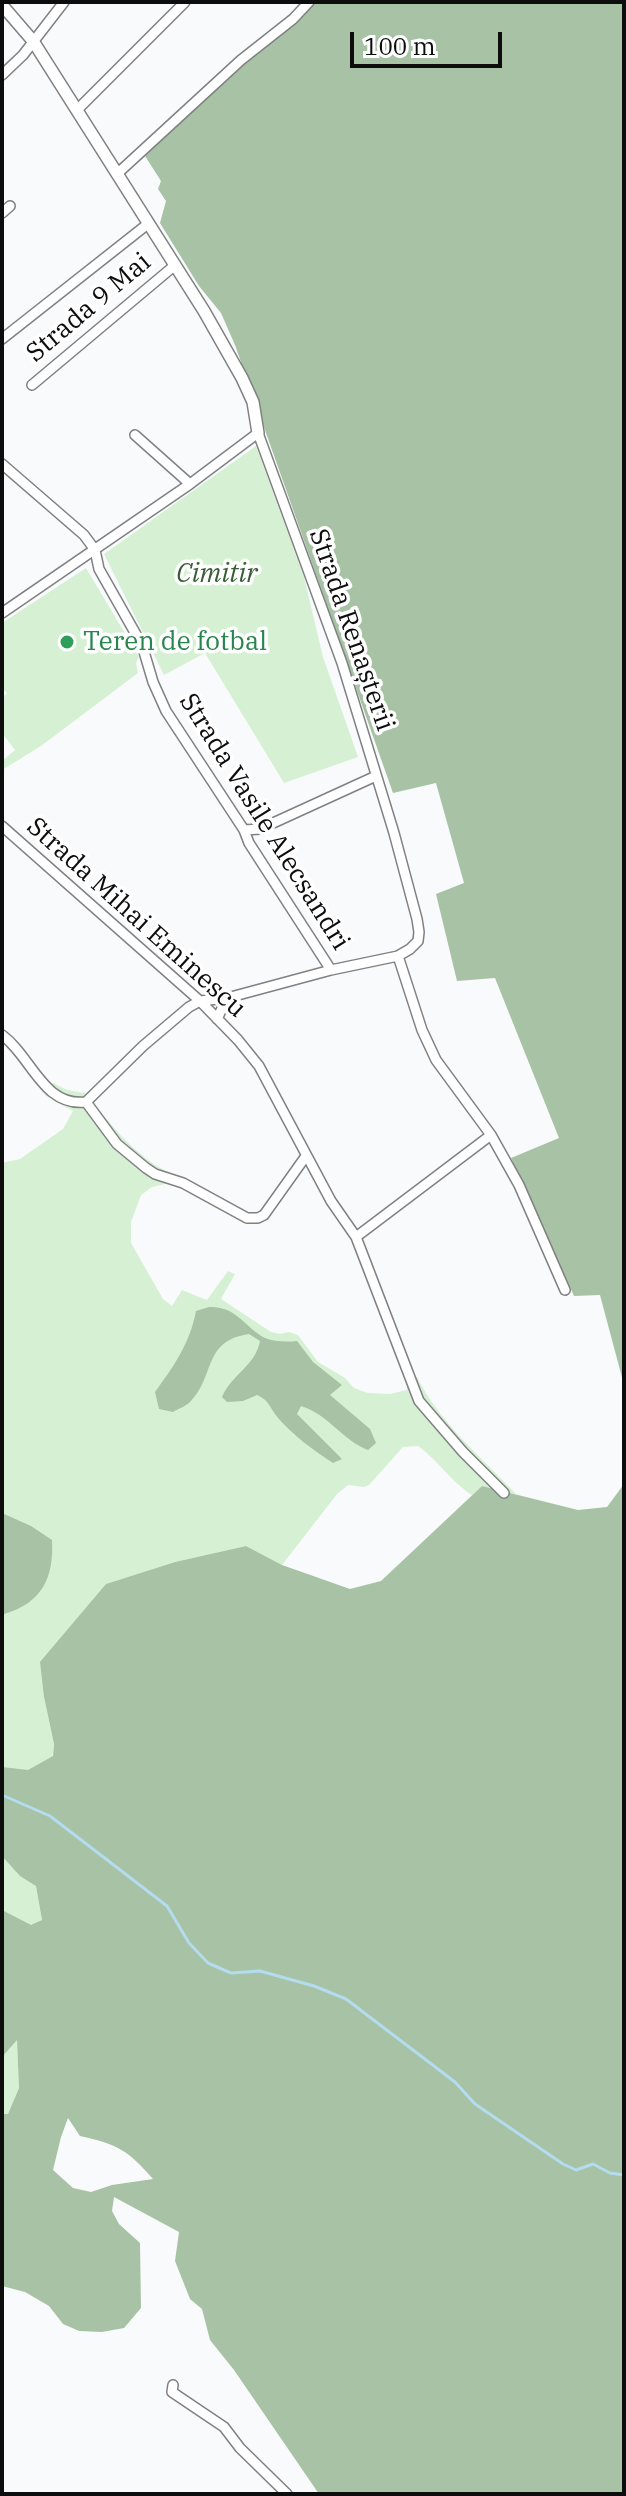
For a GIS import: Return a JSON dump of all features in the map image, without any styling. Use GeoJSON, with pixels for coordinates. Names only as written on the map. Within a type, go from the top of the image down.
{"type":"FeatureCollection","features":[{"type":"Feature","properties":{"kind":"street"},"geometry":{"type":"LineString","coordinates":[[2,75],[23,55],[64,2]]}},
{"type":"Feature","properties":{"kind":"street"},"geometry":{"type":"LineString","coordinates":[[78,109],[185,2]]}},
{"type":"Feature","properties":{"kind":"street"},"geometry":{"type":"LineString","coordinates":[[118,173],[309,2]]}},
{"type":"Feature","properties":{"kind":"street","name":"Strada Renașterii"},"geometry":{"type":"LineString","coordinates":[[2,5],[33,41],[78,109],[204,311],[253,402],[258,433],[342,663],[394,833],[419,932],[418,941],[398,956]]}},
{"type":"Feature","properties":{"kind":"street"},"geometry":{"type":"LineString","coordinates":[[2,339],[149,223]]}},
{"type":"Feature","properties":{"kind":"street","name":"Strada 9 Mai"},"geometry":{"type":"LineString","coordinates":[[32,385],[174,266]]}},
{"type":"Feature","properties":{"kind":"street"},"geometry":{"type":"LineString","coordinates":[[2,613],[190,484],[258,433]]}},
{"type":"Feature","properties":{"kind":"street"},"geometry":{"type":"LineString","coordinates":[[135,435],[190,484]]}},
{"type":"Feature","properties":{"kind":"street","name":"Strada Vasile Alecsandri"},"geometry":{"type":"LineString","coordinates":[[2,464],[84,535],[95,550],[99,569],[142,645],[166,711],[331,970]]}},
{"type":"Feature","properties":{"kind":"street"},"geometry":{"type":"LineString","coordinates":[[244,830],[260,829],[376,776]]}},
{"type":"Feature","properties":{"kind":"street","name":"Strada Mihai Eminescu"},"geometry":{"type":"LineString","coordinates":[[2,826],[200,1001],[259,1066],[331,1201],[356,1237],[419,1401],[504,1493]]}},
{"type":"Feature","properties":{"kind":"street"},"geometry":{"type":"LineString","coordinates":[[2,1035],[19,1049],[50,1092],[68,1102],[86,1102],[143,1046],[200,1001],[227,998],[398,956],[422,1030],[436,1060],[491,1135],[519,1185],[565,1290]]}},
{"type":"Feature","properties":{"kind":"street"},"geometry":{"type":"LineString","coordinates":[[217,1019],[227,998]]}},
{"type":"Feature","properties":{"kind":"street"},"geometry":{"type":"LineString","coordinates":[[86,1102],[117,1144],[146,1168],[183,1183],[247,1218],[264,1215],[306,1156]]}},
{"type":"Feature","properties":{"kind":"street"},"geometry":{"type":"LineString","coordinates":[[356,1237],[491,1135]]}},
{"type":"Feature","properties":{"kind":"street"},"geometry":{"type":"LineString","coordinates":[[173,2385],[172,2392],[179,2399],[224,2427],[240,2448],[287,2494]]}},
{"type":"Feature","properties":{"kind":"green space"},"geometry":{"type":"Polygon","coordinates":[[[312,2],[624,2],[624,1385],[600,1295],[574,1296],[511,1158],[559,1138],[495,978],[457,981],[436,894],[464,883],[436,783],[393,793],[235,345],[221,313],[199,286],[160,223],[166,201],[158,189],[161,181],[145,156],[240,67],[306,12],[312,2]]]}},
{"type":"Feature","properties":{"kind":"green space","name":"Cimitir"},"geometry":{"type":"Polygon","coordinates":[[[256,446],[304,577],[323,657],[358,757],[284,783],[205,653],[164,675],[104,554],[256,446]]]}},
{"type":"Feature","properties":{"kind":"green space"},"geometry":{"type":"Polygon","coordinates":[[[86,568],[139,657],[136,663],[138,673],[41,746],[2,770],[2,761],[15,750],[2,733],[2,698],[7,693],[2,688],[2,623],[86,568]]]}},
{"type":"Feature","properties":{"kind":"green space"},"geometry":{"type":"Polygon","coordinates":[[[53,1083],[67,1090],[85,1093],[134,1148],[170,1173],[165,1184],[152,1187],[141,1195],[131,1222],[131,1243],[163,1299],[172,1306],[182,1290],[207,1300],[228,1271],[235,1274],[221,1299],[271,1332],[298,1335],[318,1362],[345,1378],[354,1388],[368,1393],[390,1394],[407,1390],[407,1383],[417,1377],[449,1424],[516,1494],[482,1486],[472,1495],[418,1446],[403,1447],[369,1485],[348,1485],[337,1494],[282,1565],[246,1546],[175,1562],[106,1584],[44,1697],[54,1744],[36,1886],[42,1920],[17,2039],[19,2088],[8,2114],[2,2114],[2,1163],[20,1159],[63,1129],[73,1111],[45,1095],[53,1083]]]}},
{"type":"Feature","properties":{"kind":"green space"},"geometry":{"type":"Polygon","coordinates":[[[209,1307],[233,1313],[265,1338],[297,1341],[313,1362],[342,1385],[330,1395],[370,1429],[376,1443],[368,1450],[359,1446],[319,1415],[301,1406],[297,1414],[342,1459],[333,1463],[291,1431],[261,1397],[257,1395],[243,1401],[227,1402],[222,1397],[226,1389],[258,1349],[260,1341],[249,1334],[224,1344],[212,1361],[198,1392],[188,1403],[173,1412],[159,1409],[155,1392],[185,1344],[196,1311],[209,1307]]]}},
{"type":"Feature","properties":{"kind":"green space"},"geometry":{"type":"Polygon","coordinates":[[[624,1484],[624,2494],[319,2494],[210,2340],[202,2309],[190,2299],[175,2261],[179,2232],[114,2197],[112,2211],[119,2224],[140,2243],[141,2308],[124,2328],[102,2332],[79,2331],[63,2324],[49,2306],[25,2292],[2,2286],[2,2114],[8,2114],[19,2088],[17,2040],[2,2057],[2,1910],[31,1925],[42,1920],[36,1886],[20,1876],[2,1856],[2,1767],[28,1770],[53,1756],[54,1744],[40,1662],[106,1584],[175,1562],[246,1546],[282,1565],[350,1589],[381,1581],[482,1486],[578,1510],[607,1507],[624,1484]],[[68,2118],[53,2170],[73,2188],[91,2192],[112,2185],[153,2179],[121,2150],[80,2136],[68,2118]]]}},
{"type":"Feature","properties":{"kind":"green space"},"geometry":{"type":"Polygon","coordinates":[[[2,1513],[52,1540],[51,1566],[43,1587],[28,1603],[4,1614],[2,1613],[2,1513]]]}},
{"type":"Feature","properties":{"kind":"waterway"},"geometry":{"type":"LineString","coordinates":[[2,1795],[50,1816],[167,1906],[189,1943],[208,1963],[231,1973],[260,1971],[314,1986],[346,1999],[455,2082],[475,2104],[563,2164],[576,2170],[593,2164],[610,2173],[624,2175]]}},
{"type":"Feature","properties":{"kind":"place","name":"Teren de fotbal"},"geometry":{"type":"Point","coordinates":[67,642]}}]}
